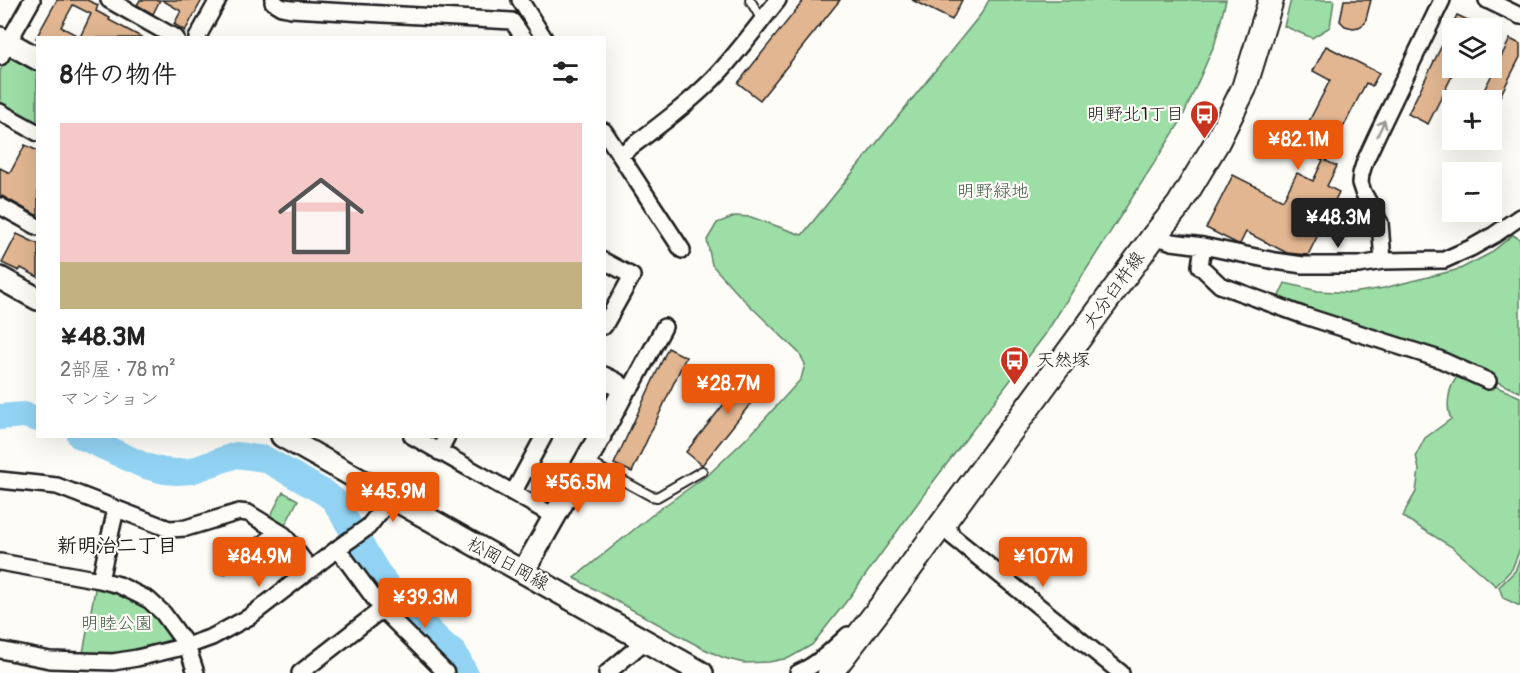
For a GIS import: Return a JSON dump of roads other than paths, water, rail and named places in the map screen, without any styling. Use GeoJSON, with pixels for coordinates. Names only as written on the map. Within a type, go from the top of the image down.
{"type":"FeatureCollection","features":[{"type":"Feature","properties":{"kind":"main road","name":"大分臼杵線"},"geometry":{"type":"LineString","coordinates":[[830,673],[1179,205],[1217,142],[1244,88],[1271,0]]}},
{"type":"Feature","properties":{"kind":"main road"},"geometry":{"type":"LineString","coordinates":[[3,46],[36,58]]}},
{"type":"Feature","properties":{"kind":"main road"},"geometry":{"type":"LineString","coordinates":[[0,278],[36,298]]}},
{"type":"Feature","properties":{"kind":"main road"},"geometry":{"type":"LineString","coordinates":[[606,379],[620,387],[623,393],[606,424]]}},
{"type":"Feature","properties":{"kind":"main road","name":"松岡日岡線"},"geometry":{"type":"LineString","coordinates":[[286,438],[702,672]]}},
{"type":"Feature","properties":{"kind":"main road"},"geometry":{"type":"LineString","coordinates":[[523,572],[599,438]]}},
{"type":"Feature","properties":{"kind":"street"},"geometry":{"type":"LineString","coordinates":[[3,46],[32,0]]}},
{"type":"Feature","properties":{"kind":"street"},"geometry":{"type":"LineString","coordinates":[[110,0],[173,36]]}},
{"type":"Feature","properties":{"kind":"street"},"geometry":{"type":"LineString","coordinates":[[200,36],[218,0]]}},
{"type":"Feature","properties":{"kind":"street"},"geometry":{"type":"LineString","coordinates":[[274,0],[273,2],[291,9],[512,21],[523,36]]}},
{"type":"Feature","properties":{"kind":"street"},"geometry":{"type":"LineString","coordinates":[[520,0],[543,36]]}},
{"type":"Feature","properties":{"kind":"street"},"geometry":{"type":"LineString","coordinates":[[620,155],[680,109],[713,79],[778,0]]}},
{"type":"Feature","properties":{"kind":"street"},"geometry":{"type":"LineString","coordinates":[[1383,261],[1380,223],[1363,192],[1360,183],[1361,174],[1379,131],[1442,0]]}},
{"type":"Feature","properties":{"kind":"street"},"geometry":{"type":"LineString","coordinates":[[1487,0],[1520,16]]}},
{"type":"Feature","properties":{"kind":"street"},"geometry":{"type":"LineString","coordinates":[[0,112],[36,132]]}},
{"type":"Feature","properties":{"kind":"street"},"geometry":{"type":"LineString","coordinates":[[606,134],[682,250]]}},
{"type":"Feature","properties":{"kind":"street"},"geometry":{"type":"LineString","coordinates":[[606,149],[620,155]]}},
{"type":"Feature","properties":{"kind":"street"},"geometry":{"type":"LineString","coordinates":[[0,206],[36,226]]}},
{"type":"Feature","properties":{"kind":"street"},"geometry":{"type":"LineString","coordinates":[[1154,236],[1172,242],[1303,265],[1359,265],[1383,261],[1444,260],[1471,248],[1518,220]]}},
{"type":"Feature","properties":{"kind":"street"},"geometry":{"type":"LineString","coordinates":[[1203,246],[1200,266],[1220,285],[1302,315],[1439,358],[1488,381]]}},
{"type":"Feature","properties":{"kind":"street"},"geometry":{"type":"LineString","coordinates":[[606,262],[632,276],[606,322]]}},
{"type":"Feature","properties":{"kind":"street"},"geometry":{"type":"LineString","coordinates":[[623,393],[632,386],[664,327]]}},
{"type":"Feature","properties":{"kind":"street"},"geometry":{"type":"LineString","coordinates":[[415,438],[554,516]]}},
{"type":"Feature","properties":{"kind":"street"},"geometry":{"type":"LineString","coordinates":[[439,452],[446,438]]}},
{"type":"Feature","properties":{"kind":"street"},"geometry":{"type":"LineString","coordinates":[[513,493],[543,438]]}},
{"type":"Feature","properties":{"kind":"street"},"geometry":{"type":"LineString","coordinates":[[0,480],[57,486],[162,527],[175,529],[245,512],[284,535],[311,570]]}},
{"type":"Feature","properties":{"kind":"street"},"geometry":{"type":"LineString","coordinates":[[0,650],[50,660],[114,662],[187,646],[212,638],[249,617],[368,527],[391,498]]}},
{"type":"Feature","properties":{"kind":"street"},"geometry":{"type":"LineString","coordinates":[[100,580],[116,509]]}},
{"type":"Feature","properties":{"kind":"street"},"geometry":{"type":"LineString","coordinates":[[945,519],[952,536],[1121,673]]}},
{"type":"Feature","properties":{"kind":"street"},"geometry":{"type":"LineString","coordinates":[[339,548],[382,609],[437,670]]}},
{"type":"Feature","properties":{"kind":"street"},"geometry":{"type":"LineString","coordinates":[[0,562],[100,580],[119,585],[149,600],[163,613],[187,646],[195,673]]}},
{"type":"Feature","properties":{"kind":"street"},"geometry":{"type":"LineString","coordinates":[[798,673],[822,659],[890,595]]}},
{"type":"Feature","properties":{"kind":"street"},"geometry":{"type":"LineString","coordinates":[[300,673],[382,609]]}},
{"type":"Feature","properties":{"kind":"street"},"geometry":{"type":"LineString","coordinates":[[607,673],[645,641]]}},
{"type":"Feature","properties":{"kind":"lane"},"geometry":{"type":"LineString","coordinates":[[750,0],[762,20]]}},
{"type":"Feature","properties":{"kind":"lane"},"geometry":{"type":"LineString","coordinates":[[586,461],[651,496],[657,497],[702,471]]}},
{"type":"Feature","properties":{"kind":"lane"},"geometry":{"type":"LineString","coordinates":[[224,569],[277,530]]}},
{"type":"Feature","properties":{"kind":"waterway"},"geometry":{"type":"LineString","coordinates":[[0,417],[24,415],[36,418]]}},
{"type":"Feature","properties":{"kind":"waterway"},"geometry":{"type":"LineString","coordinates":[[84,438],[145,466],[164,471],[191,471],[236,455],[265,459],[325,493],[334,500],[395,597],[453,651],[465,673]]}},
{"type":"Feature","properties":{"kind":"place","name":"明野北1丁目"},"geometry":{"type":"Point","coordinates":[1205,140]}},
{"type":"Feature","properties":{"kind":"place","name":"天然塚"},"geometry":{"type":"Point","coordinates":[1015,386]}},
{"type":"Feature","properties":{"kind":"district","name":"新明治二丁目"},"geometry":{"type":"Point","coordinates":[117,545]}},
{"type":"Feature","properties":{"kind":"park label","name":"明野緑地"},"geometry":{"type":"Point","coordinates":[993,191]}},
{"type":"Feature","properties":{"kind":"park label","name":"明睦公園"},"geometry":{"type":"Point","coordinates":[117,623]}}]}
